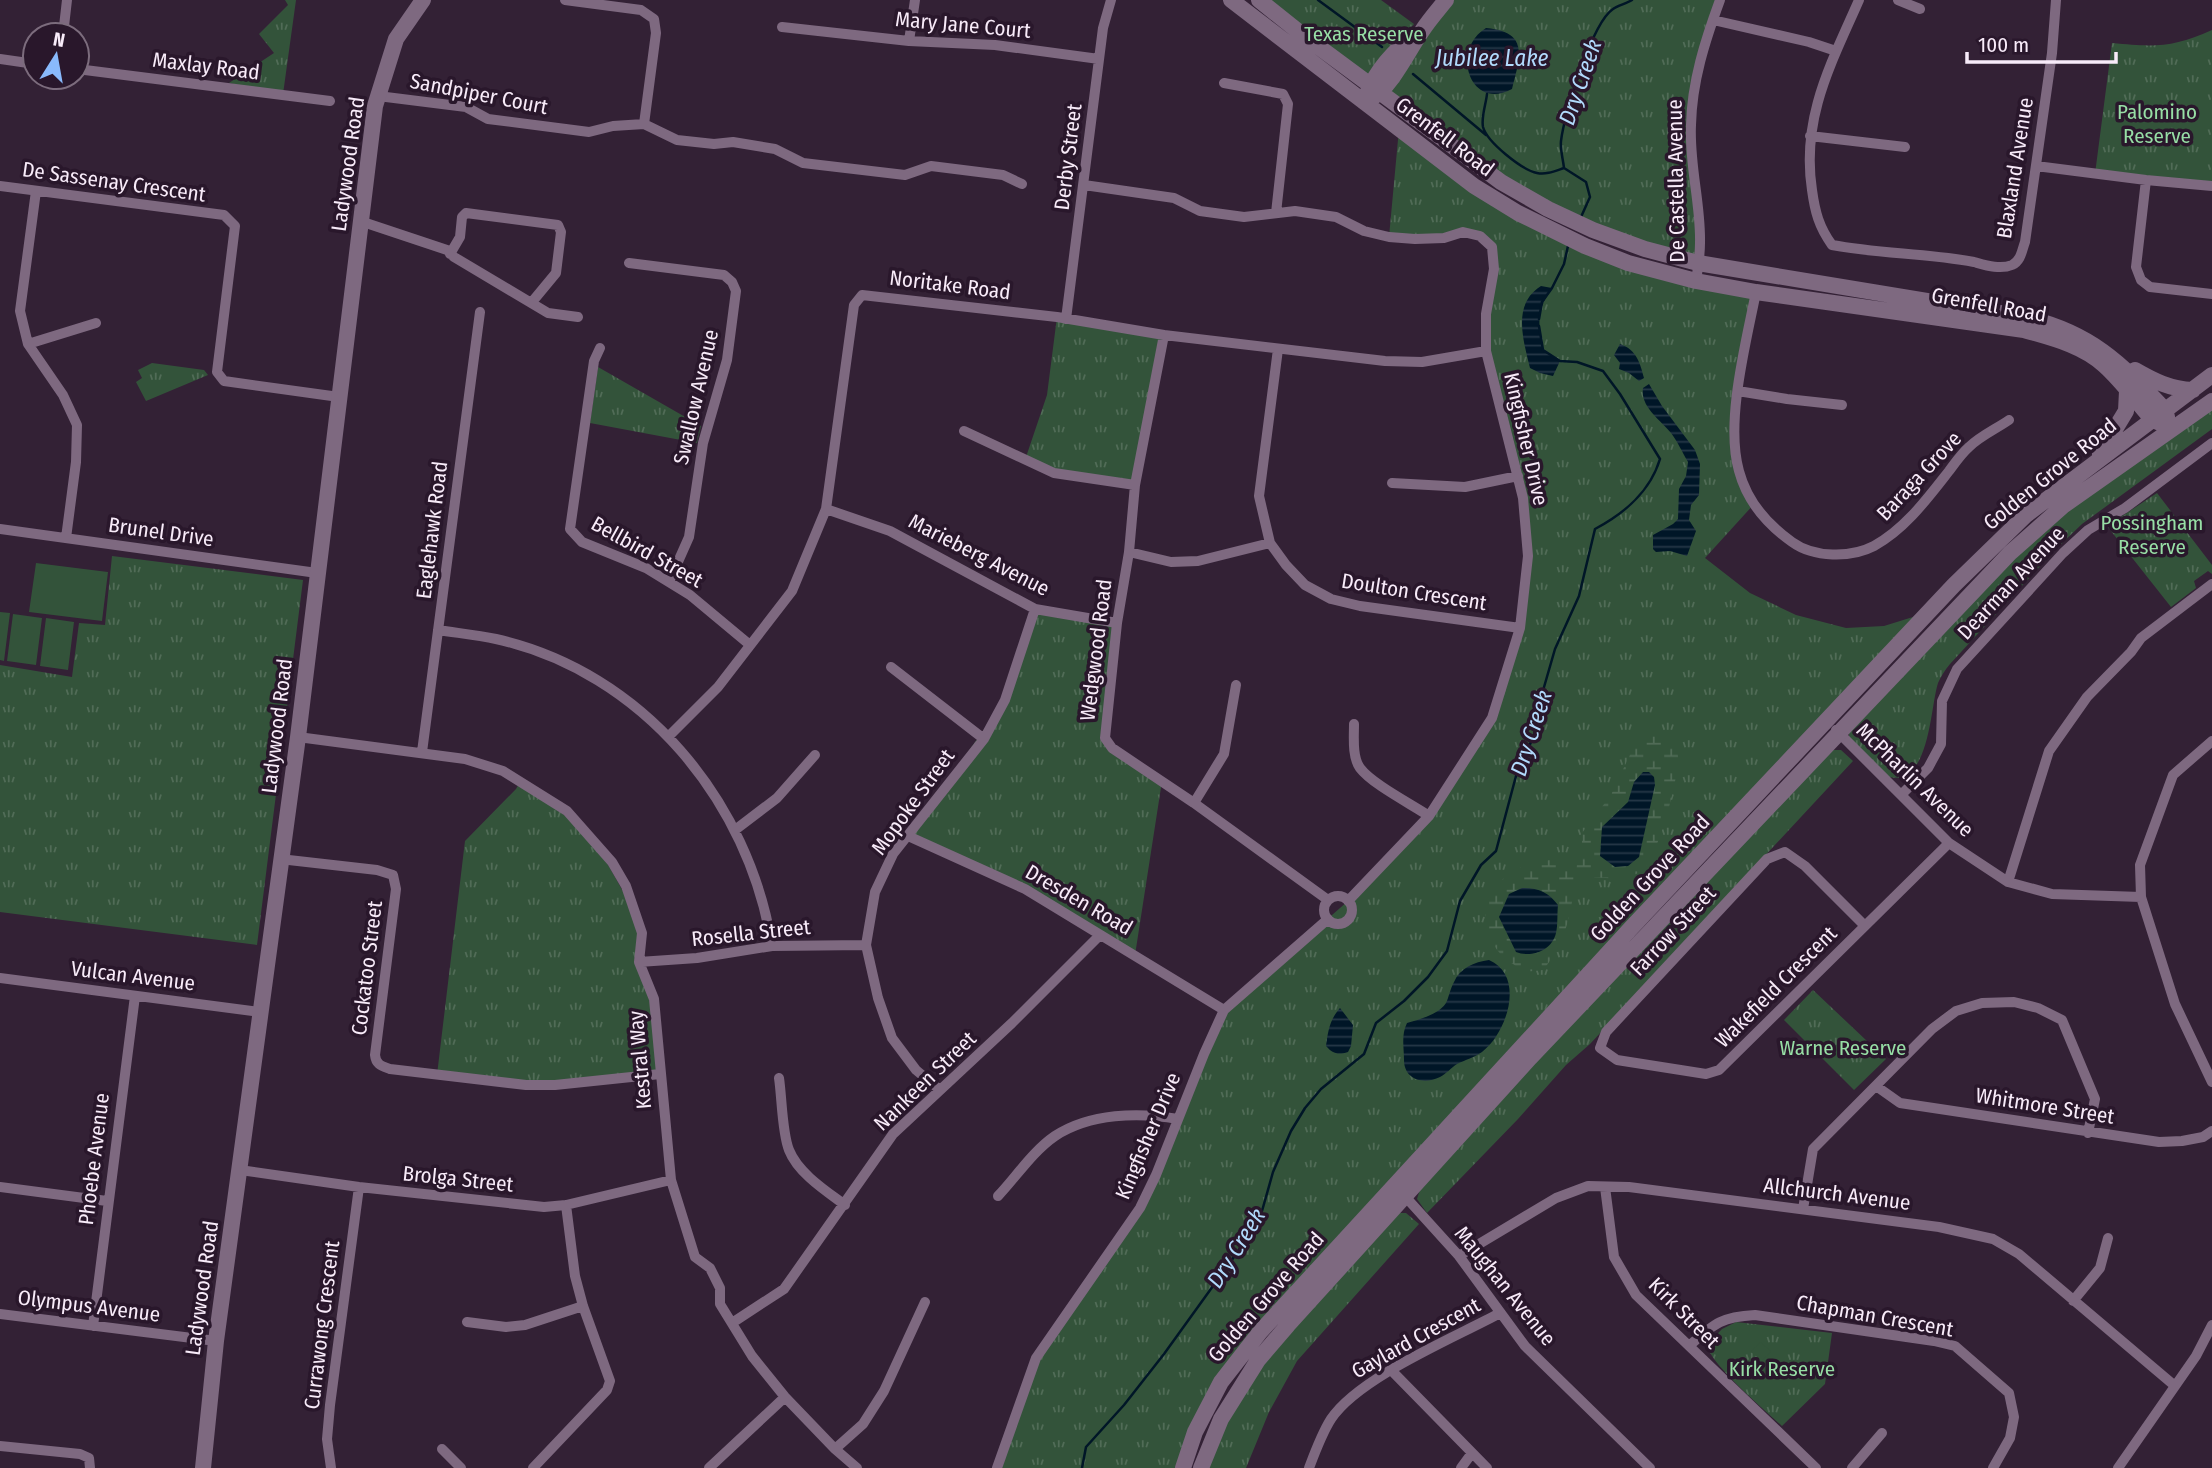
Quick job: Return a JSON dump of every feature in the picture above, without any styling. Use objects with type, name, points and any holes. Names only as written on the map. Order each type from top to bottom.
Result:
[{"type":"main road","name":"Ladywood Road","points":[[202,1468],[216,1341],[298,737],[360,221],[378,96],[396,39],[423,0]]},
{"type":"main road","name":"Grenfell Road","points":[[1231,0],[1474,186],[1553,232],[1628,263],[1696,281],[2024,330],[2067,343],[2088,354],[2158,414]]},
{"type":"main road","name":"Grenfell Road","points":[[1259,0],[1501,182],[1567,219],[1645,249],[1699,262],[2034,319],[2077,334],[2111,356],[2171,429]]},
{"type":"main road","points":[[1363,102],[1375,89],[1402,44],[1422,30],[1446,0]]},
{"type":"main road","points":[[2111,356],[2162,385],[2193,390]]},
{"type":"main road","name":"Golden Grove Road","points":[[1201,1468],[1221,1419],[1258,1360],[1832,727],[1954,585],[2017,524],[2212,375]]},
{"type":"main road","points":[[2095,462],[2126,411],[2127,390]]},
{"type":"main road","name":"Golden Grove Road","points":[[1183,1468],[1195,1432],[1221,1382],[1260,1332],[1394,1184],[1832,727],[2010,553],[2063,506],[2212,401]]},
{"type":"street","points":[[65,21],[67,0]]},
{"type":"street","points":[[565,0],[641,10],[654,19],[656,33],[644,124]]},
{"type":"street","points":[[909,41],[915,0]]},
{"type":"street","name":"Derby Street","points":[[1066,319],[1103,28],[1111,0]]},
{"type":"street","name":"De Castella Avenue","points":[[1696,281],[1699,228],[1690,128],[1694,88],[1720,0]]},
{"type":"street","points":[[1858,0],[1816,104],[1810,136],[1905,147]]},
{"type":"street","points":[[1898,0],[1920,9]]},
{"type":"street","name":"Blaxland Avenue","points":[[1810,136],[1809,170],[1816,219],[1832,245],[1850,249],[1942,256],[1996,267],[2012,265],[2020,258],[2025,242],[2052,53],[2056,0]]},
{"type":"street","points":[[1713,20],[1809,42],[1836,51]]},
{"type":"street","name":"Mary Jane Court","points":[[782,27],[909,41],[995,45],[1099,59]]},
{"type":"street","points":[[0,59],[21,62]]},
{"type":"street","name":"Maxlay Road","points":[[91,71],[330,101]]},
{"type":"street","points":[[1084,185],[1174,198],[1200,212],[1244,217],[1261,217],[1276,213],[1288,104],[1283,94],[1224,83]]},
{"type":"street","name":"Sandpiper Court","points":[[378,96],[466,107],[488,119],[589,132],[613,125],[644,124],[677,140],[714,144],[733,142],[775,149],[803,163],[905,174],[931,166],[1003,176],[1022,184]]},
{"type":"street","points":[[2036,166],[2212,186]]},
{"type":"street","points":[[2146,180],[2136,267],[2141,280],[2150,287],[2212,293]]},
{"type":"street","name":"De Sassenay Crescent","points":[[0,186],[224,215],[235,226],[217,372],[224,381],[339,397]]},
{"type":"street","points":[[36,191],[20,311],[28,344],[64,395],[77,425],[76,462],[66,538]]},
{"type":"street","name":"Kingfisher Drive","points":[[1276,213],[1295,211],[1336,217],[1364,231],[1389,237],[1444,238],[1463,232],[1480,236],[1492,247],[1493,269],[1486,314],[1486,351],[1523,498],[1528,556],[1520,628],[1492,718],[1429,816],[1348,901]]},
{"type":"street","points":[[450,254],[460,237],[462,217],[466,213],[558,225],[561,232],[555,273],[532,302]]},
{"type":"street","points":[[360,221],[444,249],[548,313],[578,317]]},
{"type":"street","name":"Swallow Avenue","points":[[629,263],[724,275],[736,290],[727,360],[702,443],[689,537],[670,582]]},
{"type":"street","name":"Baraga Grove","points":[[1756,292],[1738,391],[1735,433],[1739,470],[1747,491],[1764,518],[1799,547],[1824,554],[1849,554],[1871,547],[1894,533],[1921,505],[1969,446],[2009,420]]},
{"type":"street","name":"Noritake Road","points":[[669,736],[718,687],[792,591],[826,509],[853,305],[862,295],[1066,319],[1164,335],[1385,360],[1422,362],[1486,351]]},
{"type":"street","name":"Eaglehawk Road","points":[[422,752],[480,312]]},
{"type":"street","points":[[28,344],[96,323]]},
{"type":"street","name":"Wedgwood Road","points":[[1164,335],[1135,485],[1105,738],[1112,748],[1194,803],[1328,900]]},
{"type":"street","name":"Bellbird Street","points":[[600,348],[594,360],[570,529],[582,542],[646,568],[670,582],[690,595],[750,645]]},
{"type":"street","name":"Doulton Crescent","points":[[1278,349],[1259,496],[1270,543],[1305,585],[1331,599],[1360,606],[1520,628]]},
{"type":"street","points":[[1738,391],[1842,405]]},
{"type":"street","points":[[964,431],[1054,473],[1135,485]]},
{"type":"street","name":"Dearman Avenue","points":[[1901,795],[1928,768],[1941,744],[1942,701],[1957,668],[2063,553],[2088,530],[2125,508],[2212,443]]},
{"type":"street","points":[[1392,483],[1465,487],[1518,476]]},
{"type":"street","name":"Marieberg Avenue","points":[[826,509],[890,531],[1035,609],[1117,623]]},
{"type":"street","name":"Brunel Drive","points":[[0,529],[317,573]]},
{"type":"street","points":[[1129,552],[1171,562],[1198,561],[1270,543]]},
{"type":"street","points":[[2008,882],[2049,751],[2087,697],[2141,638],[2212,584]]},
{"type":"street","name":"Mopoke Street","points":[[940,1090],[916,1070],[892,1038],[878,998],[866,945],[875,892],[893,854],[984,739],[1005,700],[1035,609]]},
{"type":"street","points":[[438,630],[497,639],[561,663],[598,681],[632,704],[669,736],[709,785],[735,830],[766,911],[772,946]]},
{"type":"street","points":[[891,667],[984,739]]},
{"type":"street","points":[[1194,803],[1224,754],[1236,685]]},
{"type":"street","points":[[1354,724],[1354,750],[1359,767],[1382,786],[1429,816]]},
{"type":"street","name":"McPharlin Avenue","points":[[1832,727],[1949,843],[2008,882],[2052,894],[2141,897]]},
{"type":"street","name":"Kestral Way","points":[[298,737],[465,759],[503,771],[567,811],[612,862],[626,886],[642,933],[639,962],[654,999],[671,1180],[695,1257],[710,1268],[720,1288],[720,1304],[752,1356],[785,1397],[835,1450],[857,1468]]},
{"type":"street","points":[[2212,741],[2173,775],[2140,865],[2141,897],[2175,1004],[2207,1056],[2212,1082]]},
{"type":"street","points":[[735,830],[777,798],[815,755]]},
{"type":"street","name":"Dresden Road","points":[[908,836],[1026,889],[1224,1010]]},
{"type":"street","name":"Wakefield Crescent","points":[[1600,1048],[1617,1060],[1706,1073],[1719,1070],[1949,843]]},
{"type":"street","name":"Farrow Street","points":[[1600,1048],[1606,1032],[1767,859],[1785,852],[1805,866],[1866,926]]},
{"type":"street","name":"Cockatoo Street","points":[[280,859],[377,870],[393,875],[396,888],[375,1055],[380,1066],[526,1085],[660,1074]]},
{"type":"street","points":[[1336,896],[1348,901],[1352,909],[1349,918],[1336,924],[1328,919],[1324,908],[1328,900],[1336,896]]},
{"type":"street","name":"Kingfisher Drive","points":[[997,1468],[1036,1359],[1140,1208],[1224,1010],[1328,919]]},
{"type":"street","name":"Nankeen Street","points":[[732,1323],[784,1289],[893,1134],[1100,935]]},
{"type":"street","name":"Rosella Street","points":[[639,962],[697,958],[772,946],[866,945]]},
{"type":"street","name":"Vulcan Avenue","points":[[0,978],[260,1012]]},
{"type":"street","name":"Phoebe Avenue","points":[[93,1326],[135,996]]},
{"type":"street","points":[[1803,1209],[1813,1149],[1932,1029],[1956,1011],[1982,1003],[2014,1002],[2038,1008],[2062,1020],[2095,1099],[2088,1133]]},
{"type":"street","points":[[779,1078],[789,1149],[794,1160],[820,1186],[845,1205]]},
{"type":"street","name":"Whitmore Street","points":[[1876,1086],[1900,1103],[2088,1133],[2159,1142],[2203,1137],[2212,1131]]},
{"type":"street","points":[[998,1196],[1041,1148],[1056,1136],[1093,1120],[1150,1114],[1178,1119]]},
{"type":"street","name":"Brolga Street","points":[[240,1170],[525,1206],[566,1205],[671,1180]]},
{"type":"street","name":"Maughan Avenue","points":[[1394,1184],[1459,1256],[1525,1346],[1650,1468]]},
{"type":"street","name":"Allchurch Avenue","points":[[1459,1256],[1556,1198],[1588,1186],[1629,1187],[1939,1227],[1993,1239],[2019,1254],[2175,1386]]},
{"type":"street","points":[[0,1187],[107,1201]]},
{"type":"street","name":"Currawong Crescent","points":[[331,1468],[327,1439],[330,1405],[359,1187]]},
{"type":"street","name":"Kirk Street","points":[[1605,1187],[1607,1220],[1614,1257],[1636,1295],[1816,1468]]},
{"type":"street","points":[[533,1468],[607,1390],[610,1381],[575,1276],[566,1205]]},
{"type":"street","points":[[2073,1301],[2100,1268],[2108,1238]]},
{"type":"street","points":[[835,1450],[863,1424],[884,1391],[925,1302]]},
{"type":"street","points":[[467,1322],[506,1327],[526,1325],[583,1306]]},
{"type":"street","name":"Olympus Avenue","points":[[0,1314],[216,1341]]},
{"type":"street","name":"Gaylard Crescent","points":[[1309,1468],[1331,1419],[1352,1395],[1391,1370],[1500,1314]]},
{"type":"street","name":"Chapman Crescent","points":[[1689,1346],[1714,1323],[1735,1316],[1755,1315],[1955,1346],[2009,1393],[2014,1417],[2010,1438],[1993,1468]]},
{"type":"street","points":[[2122,1467],[2196,1356],[2212,1325]]},
{"type":"street","points":[[1391,1370],[1487,1468]]},
{"type":"street","points":[[709,1468],[785,1397]]},
{"type":"street","points":[[1852,1468],[1882,1433]]},
{"type":"street","points":[[0,1446],[80,1454],[89,1458],[90,1468]]},
{"type":"street","points":[[442,1449],[461,1468]]},
{"type":"street","points":[[1461,1468],[1472,1453]]},
{"type":"green space","points":[[285,0],[296,0],[283,94],[229,83],[274,53],[259,34],[288,5]]},
{"type":"green space","name":"Texas Reserve","points":[[1267,0],[1381,0],[1414,24],[1369,77]]},
{"type":"green space","points":[[1446,0],[1720,0],[1690,128],[1698,263],[1561,216],[1380,93]]},
{"type":"green space","name":"Palomino Reserve","points":[[2212,30],[2212,186],[2095,174],[2112,43],[2163,45]]},
{"type":"green space","points":[[1399,129],[1430,153],[1597,251],[1756,292],[1738,391],[1739,470],[1755,503],[1705,558],[1750,593],[1796,615],[1846,628],[1884,626],[1929,612],[1221,1382],[1183,1468],[1002,1468],[1036,1358],[1140,1208],[1224,1010],[1348,901],[1429,816],[1492,718],[1520,628],[1528,556],[1518,476],[1486,351],[1492,248],[1480,236],[1389,237]]},
{"type":"green space","points":[[1057,317],[1164,335],[1135,485],[1054,473],[1025,460],[1047,395]]},
{"type":"green space","points":[[152,363],[204,370],[208,375],[146,401],[136,382],[142,378],[138,370]]},
{"type":"green space","points":[[598,367],[701,426],[697,443],[590,423]]},
{"type":"green space","points":[[2212,409],[2212,429],[2082,524],[1950,664],[1938,683],[1926,743],[1920,758],[1913,770],[1903,777],[1889,777],[1849,737],[1849,732],[2014,556],[2065,511]]},
{"type":"green space","name":"Possingham Reserve","points":[[2157,493],[2212,565],[2212,574],[2208,571],[2194,581],[2196,588],[2171,607],[2107,526]]},
{"type":"green space","points":[[112,556],[303,580],[257,945],[0,912],[0,665],[72,677],[79,623],[105,625]]},
{"type":"green space","points":[[36,563],[108,572],[102,621],[29,612]]},
{"type":"green space","points":[[1035,609],[1117,623],[1105,738],[1162,781],[1135,955],[1025,889],[908,836],[1005,700]]},
{"type":"green space","points":[[0,612],[10,613],[4,661],[0,660]]},
{"type":"green space","points":[[13,614],[42,618],[36,665],[7,661]]},
{"type":"green space","points":[[46,618],[74,622],[68,670],[40,666]]},
{"type":"green space","points":[[1651,733],[1667,733],[1676,747],[1678,757],[1666,819],[1647,865],[1640,872],[1625,877],[1576,876],[1567,926],[1558,948],[1543,970],[1520,969],[1498,951],[1488,933],[1486,913],[1491,893],[1507,876],[1530,864],[1555,861],[1566,864],[1575,871],[1582,848],[1582,833],[1611,795],[1635,744]]},
{"type":"green space","points":[[1829,750],[1841,750],[1853,761],[1590,1044],[1566,1065],[1427,1213],[1417,1199],[1422,1183]]},
{"type":"green space","points":[[521,780],[593,838],[638,918],[660,1074],[555,1085],[437,1075],[465,841],[516,789]]},
{"type":"green space","name":"Warne Reserve","points":[[1813,990],[1886,1059],[1854,1090],[1784,1020]]},
{"type":"green space","points":[[1397,1213],[1406,1213],[1419,1224],[1297,1361],[1269,1412],[1246,1468],[1206,1468],[1225,1422],[1262,1363]]},
{"type":"green space","name":"Kirk Reserve","points":[[1736,1322],[1832,1333],[1825,1384],[1782,1426],[1728,1375],[1710,1353],[1707,1345],[1722,1329]]},
{"type":"green space","points":[[1760,1342],[1771,1351],[1762,1361],[1751,1352]]},
{"type":"water","name":"Jubilee Lake","points":[[1486,28],[1510,35],[1518,48],[1518,67],[1512,89],[1497,94],[1485,92],[1476,86],[1467,63],[1475,38]]},
{"type":"water","points":[[1541,286],[1552,288],[1543,304],[1539,325],[1543,350],[1560,361],[1553,376],[1530,368],[1523,334],[1526,302]]},
{"type":"water","points":[[1620,344],[1634,353],[1644,378],[1639,381],[1619,369],[1620,363],[1614,355]]},
{"type":"water","points":[[1649,384],[1695,450],[1700,464],[1699,495],[1691,505],[1689,520],[1696,531],[1687,556],[1670,551],[1656,552],[1653,549],[1653,535],[1678,519],[1679,489],[1686,476],[1688,462],[1673,436],[1645,401],[1643,388]]},
{"type":"water","points":[[1643,772],[1649,772],[1654,777],[1655,785],[1639,857],[1628,866],[1615,867],[1600,856],[1602,827],[1628,802],[1634,782]]},
{"type":"water","points":[[1522,888],[1543,892],[1558,905],[1554,939],[1540,952],[1516,952],[1499,917],[1509,894]]},
{"type":"water","points":[[1489,960],[1500,968],[1507,978],[1510,991],[1509,1005],[1499,1032],[1482,1052],[1457,1064],[1440,1077],[1428,1081],[1411,1076],[1404,1060],[1403,1037],[1407,1023],[1438,1011],[1446,1003],[1457,977],[1464,969]]},
{"type":"water","points":[[1340,1008],[1353,1025],[1348,1052],[1338,1054],[1326,1046],[1330,1026]]},
{"type":"waterway","points":[[1318,0],[1382,47]]},
{"type":"waterway","name":"Dry Creek","points":[[1581,217],[1590,197],[1586,182],[1564,168],[1561,144],[1563,128],[1580,70],[1596,32],[1613,9],[1632,0]]},
{"type":"waterway","points":[[1413,74],[1486,135]]},
{"type":"waterway","points":[[1487,94],[1483,127],[1498,147],[1523,167],[1537,173],[1564,168]]},
{"type":"waterway","name":"Dry Creek","points":[[1539,319],[1542,302],[1564,264],[1568,246]]},
{"type":"waterway","name":"Dry Creek","points":[[1082,1468],[1086,1447],[1124,1405],[1164,1354],[1244,1243],[1262,1211],[1273,1172],[1291,1131],[1305,1108],[1321,1089],[1364,1054],[1376,1023],[1428,977],[1447,951],[1460,901],[1481,865],[1496,851],[1516,776],[1535,733],[1540,701],[1555,649],[1579,596],[1595,529],[1626,509],[1643,491],[1656,471],[1660,459],[1603,371],[1577,362],[1560,361],[1543,350],[1539,326]]}]
